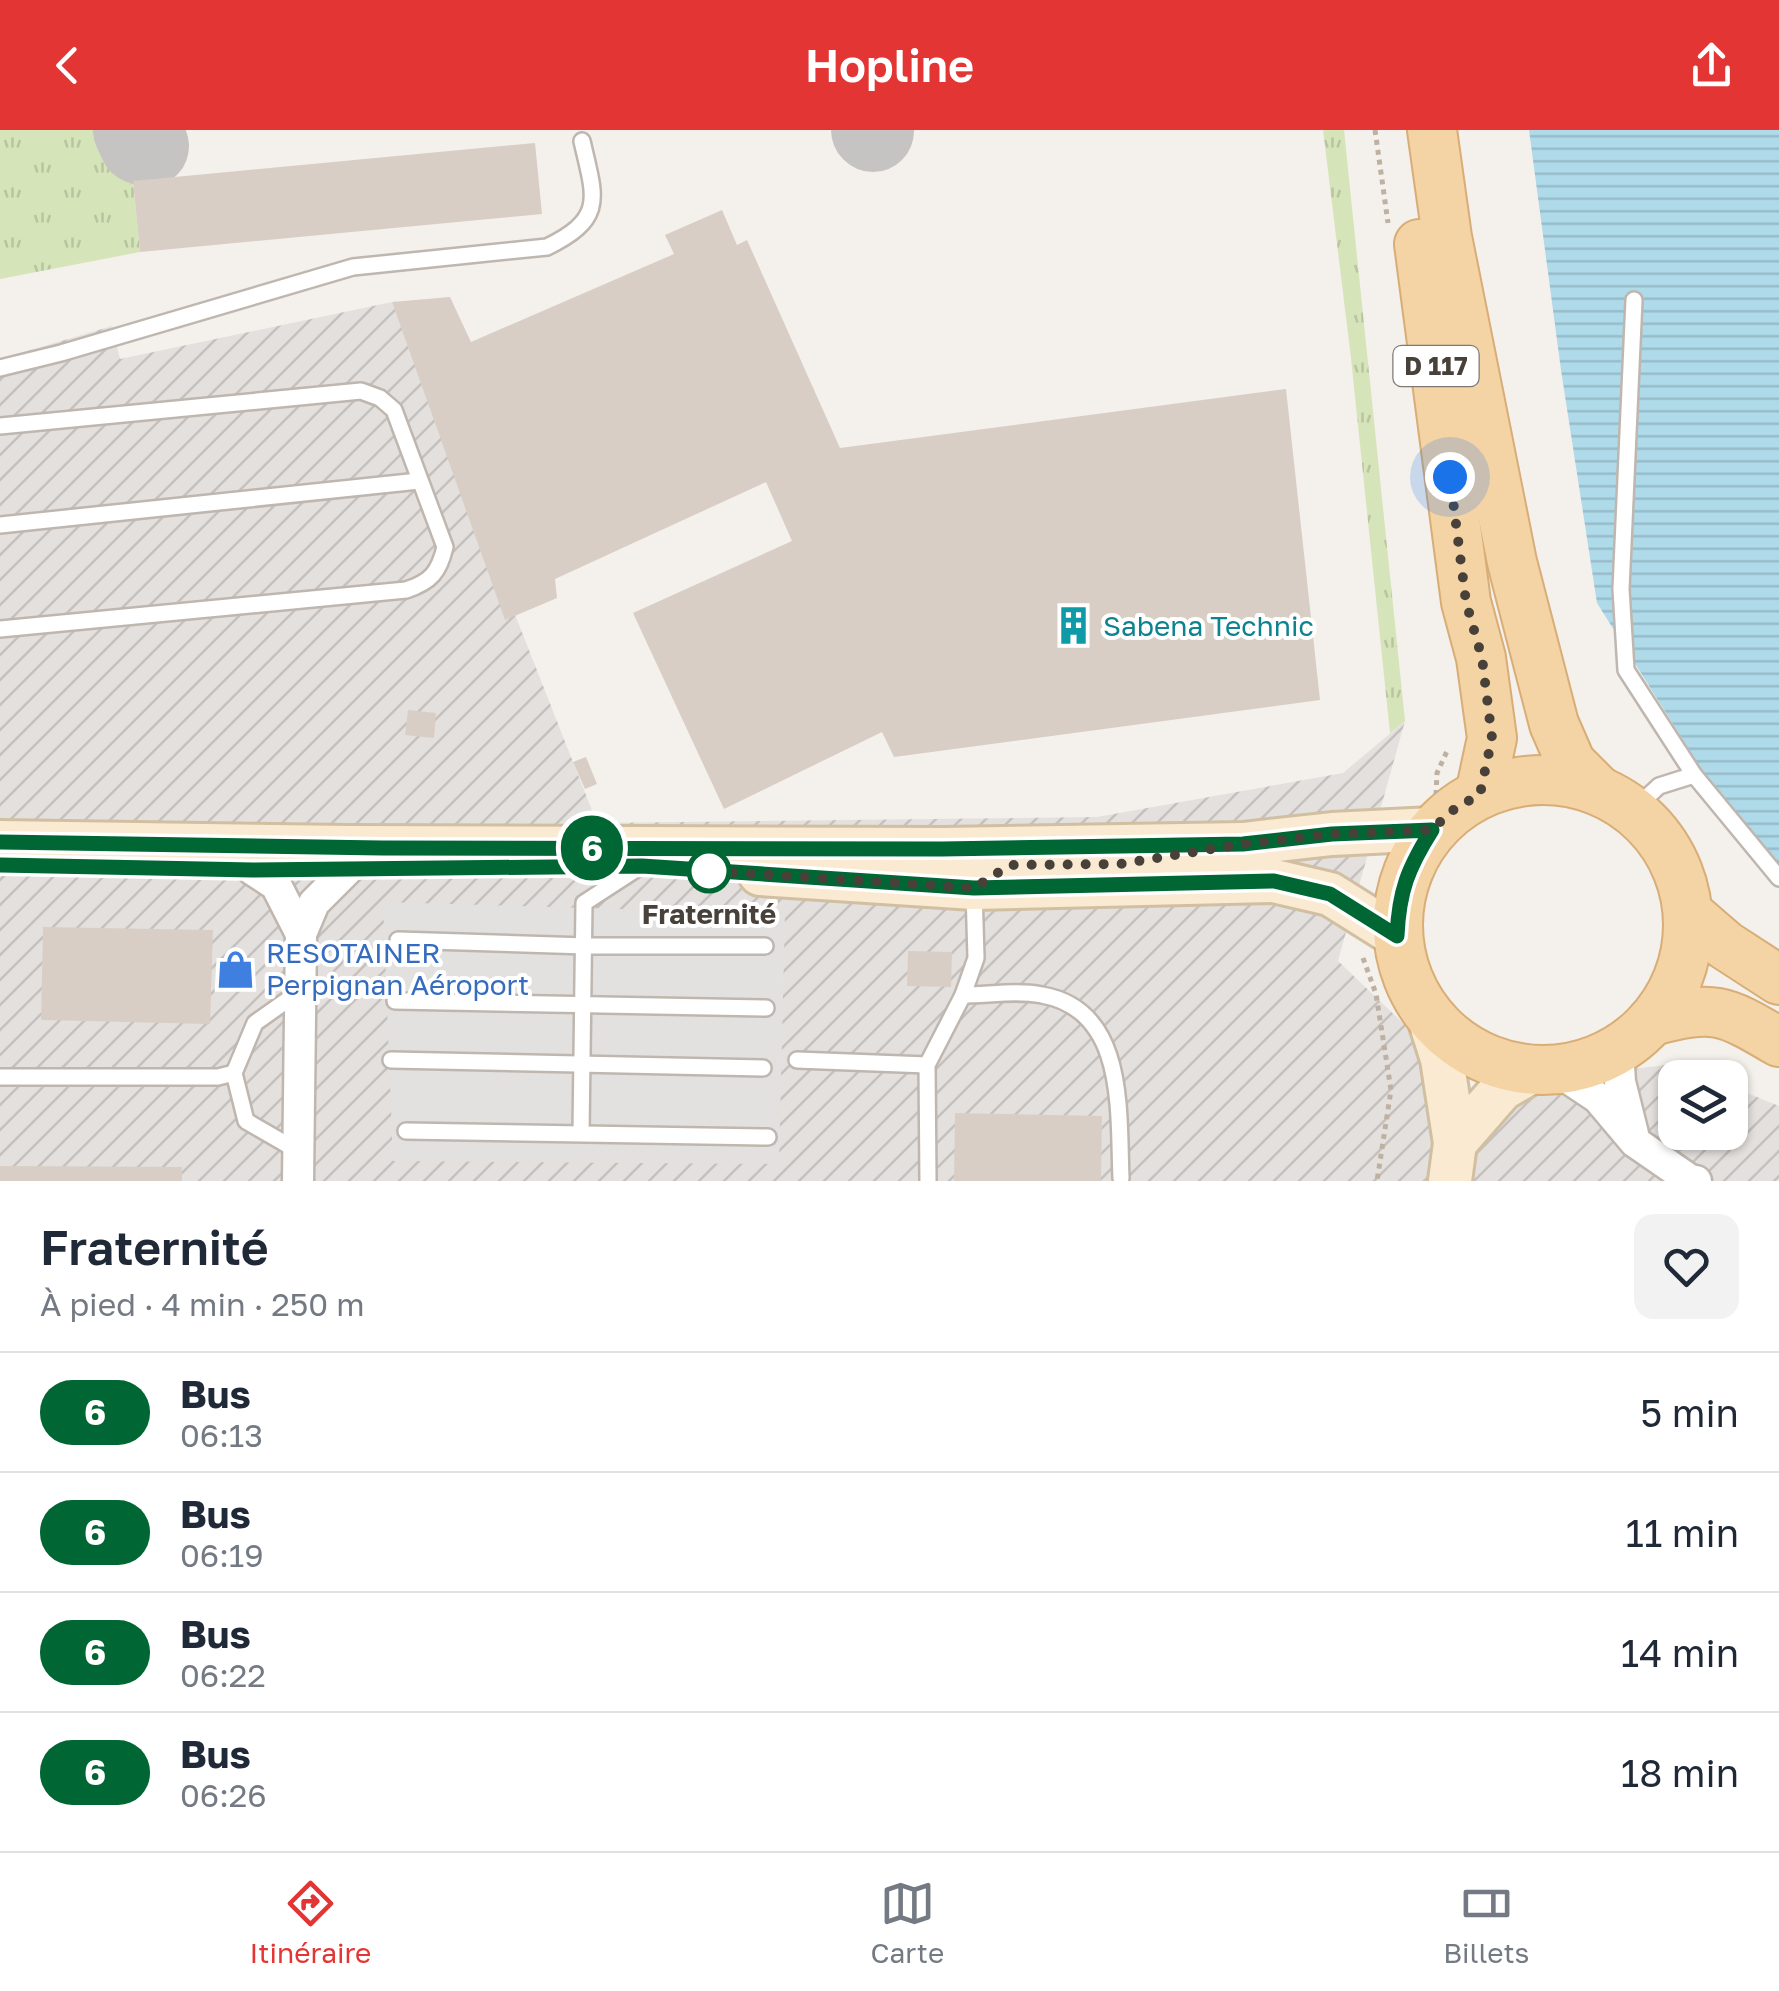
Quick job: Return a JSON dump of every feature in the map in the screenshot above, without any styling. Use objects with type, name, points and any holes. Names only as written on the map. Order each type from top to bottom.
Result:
[{"type":"main road","name":"D 117","points":[[1404,130],[1466,602],[1482,658],[1492,738],[1480,794]]},
{"type":"main road","name":"D 117","points":[[1432,130],[1448,237],[1517,580],[1554,724],[1571,764],[1616,800]]},
{"type":"main road","points":[[1635,1035],[1674,989],[1686,952],[1688,914],[1680,874],[1661,839],[1616,800],[1559,780],[1518,781],[1480,794],[1450,812],[1432,830],[1412,862],[1399,898],[1397,936],[1406,978],[1428,1016],[1457,1044],[1494,1062],[1544,1071],[1588,1064],[1635,1035],[1685,1012],[1727,1012],[1779,1042]]},
{"type":"main road","points":[[1688,914],[1725,945],[1779,980]]},
{"type":"street","points":[[949,871],[1332,834],[1432,830]]},
{"type":"street","points":[[0,842],[642,857],[1274,881],[1330,894],[1397,936]]},
{"type":"street","points":[[0,865],[253,870],[642,857]]},
{"type":"street","points":[[298,1166],[300,934],[314,903],[350,868]]},
{"type":"street","points":[[253,870],[276,885],[300,934]]},
{"type":"street","points":[[1428,1016],[1442,1059],[1452,1162]]},
{"type":"street","points":[[1635,1035],[1620,1082],[1635,1142]]},
{"type":"street","points":[[1452,1162],[1502,1089],[1544,1071],[1598,1098],[1635,1142],[1696,1181]]},
{"type":"lane","points":[[0,368],[62,354],[353,268],[546,248],[573,234],[590,216],[592,186],[582,141]]},
{"type":"lane","points":[[1634,300],[1621,590],[1626,670],[1694,775],[1779,878]]},
{"type":"lane","points":[[0,426],[361,392],[380,398],[394,410],[445,547],[440,569],[426,584],[406,590],[0,629]]},
{"type":"lane","points":[[0,525],[420,481]]},
{"type":"lane","points":[[1616,800],[1694,775]]},
{"type":"lane","points":[[1120,864],[1243,844]]},
{"type":"lane","points":[[581,1133],[584,902],[642,857]]},
{"type":"lane","points":[[928,1181],[927,1065],[963,995],[976,958],[949,871]]},
{"type":"lane","points":[[398,940],[765,946]]},
{"type":"lane","points":[[298,1166],[246,1121],[234,1073],[255,1023],[300,991]]},
{"type":"lane","points":[[963,995],[1043,995],[1084,1013],[1106,1041],[1118,1101],[1120,1178]]},
{"type":"lane","points":[[395,1002],[766,1008]]},
{"type":"lane","points":[[391,1060],[763,1068]]},
{"type":"lane","points":[[797,1060],[927,1065]]},
{"type":"lane","points":[[0,1077],[218,1077],[234,1073]]},
{"type":"lane","points":[[406,1132],[768,1137]]},
{"type":"shaded area","points":[[392,302],[597,823],[1097,817],[1343,773],[1405,721],[1338,961],[1472,1089],[1658,1066],[1658,1150],[1748,1150],[1748,1093],[1779,1106],[1779,1181],[0,1181],[0,359],[112,326],[120,359]]},
{"type":"shaded area","points":[[383,902],[785,914],[779,1164],[393,1161]]},
{"type":"green space","points":[[0,130],[106,130],[111,170],[133,181],[140,252],[0,279]]},
{"type":"green space","points":[[1323,130],[1344,130],[1405,721],[1390,733],[1351,358]]},
{"type":"water","points":[[1529,130],[1779,130],[1779,871],[1737,826],[1597,603]]},
{"type":"building","points":[[535,143],[542,214],[140,252],[133,181]]},
{"type":"building","points":[[722,210],[737,245],[747,240],[840,448],[1286,389],[1320,700],[894,757],[882,732],[724,809],[633,613],[792,541],[766,482],[555,579],[557,598],[505,620],[392,302],[450,297],[471,342],[674,254],[665,235]]},
{"type":"building","points":[[408,710],[436,713],[434,738],[405,735]]},
{"type":"building","points":[[586,757],[597,784],[585,789],[573,762]]},
{"type":"building","points":[[43,927],[213,930],[210,1024],[41,1020]]},
{"type":"building","points":[[908,951],[952,952],[951,987],[907,986]]},
{"type":"building","points":[[955,1113],[1102,1116],[1101,1181],[954,1181]]},
{"type":"building","points":[[0,1166],[182,1167],[182,1181],[0,1181]]},
{"type":"taxiway","points":[[134,130],[140,143],[148,146]]},
{"type":"bus line","name":"6","points":[[0,842],[382,848],[942,849],[1243,844],[1332,834],[1432,830],[1412,862],[1399,898],[1397,936],[1330,894],[1274,881],[974,888],[642,866],[253,870],[0,865]]},
{"type":"place","name":"Sabena Technic","points":[[1073,626]]},
{"type":"place","name":"Fraternité","points":[[709,871]]},
{"type":"place","name":"RESOTAINER Perpignan Aéroport","points":[[236,969]]},
{"type":"route","points":[[709,871],[694,870],[974,888],[1010,865],[1120,864],[1332,834],[1432,830],[1450,812],[1480,794],[1492,738],[1482,658],[1466,602],[1450,477]]}]
